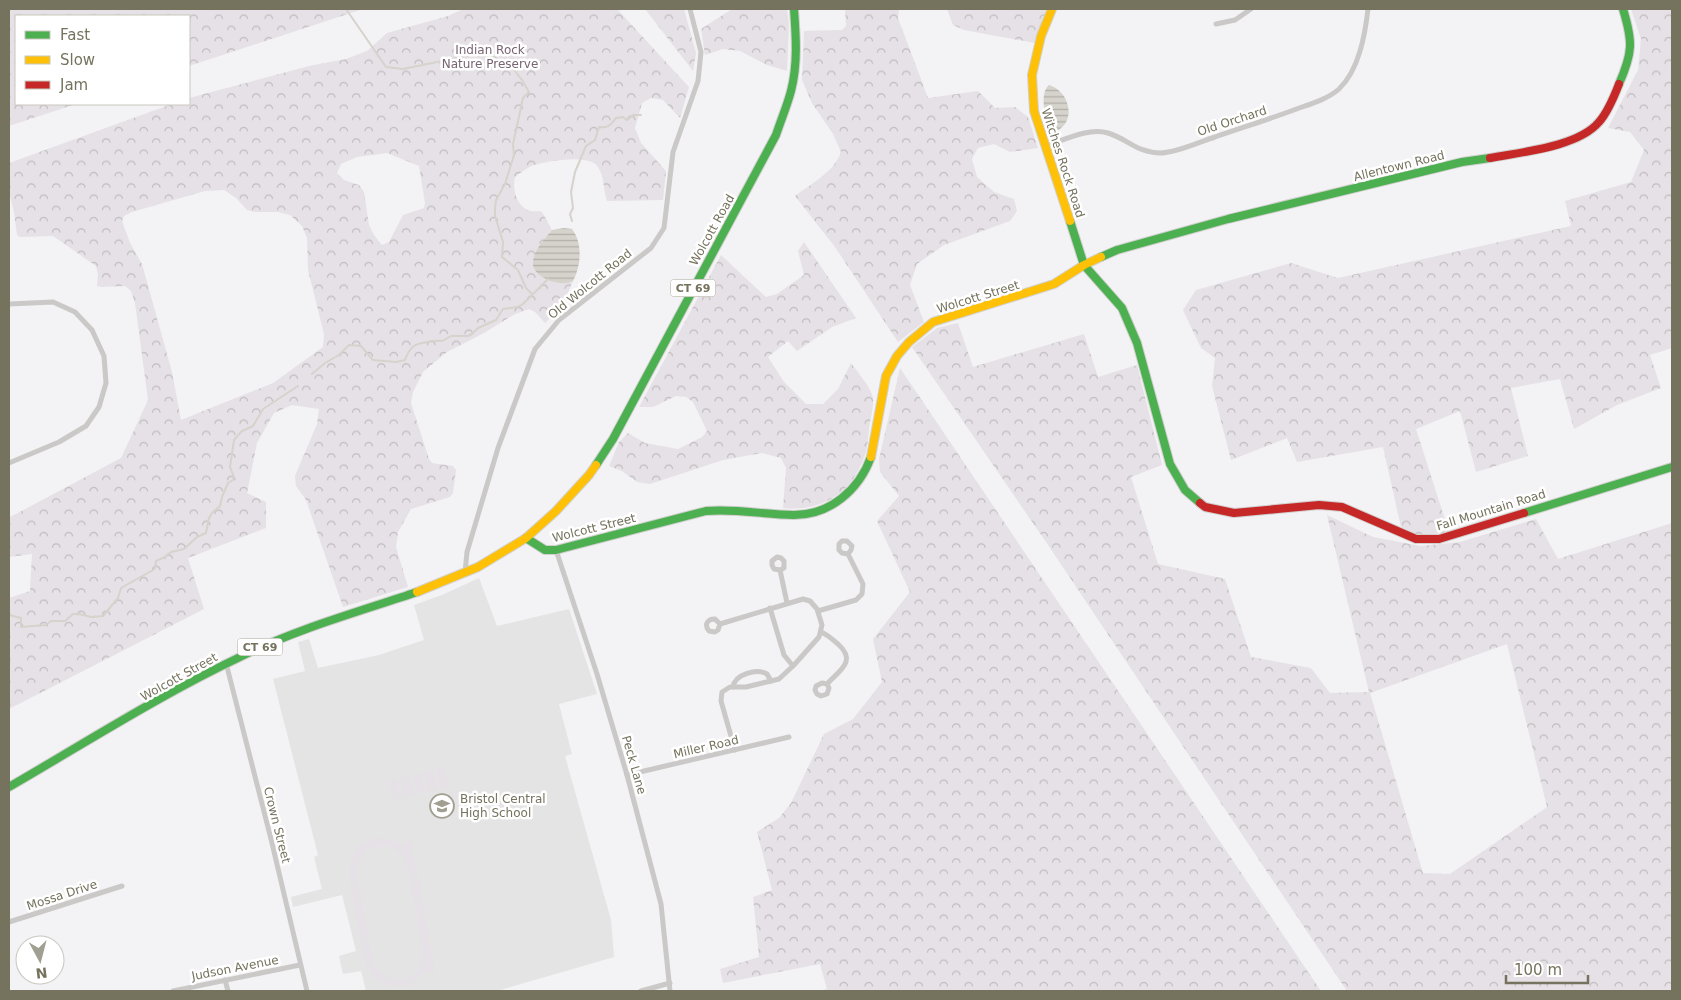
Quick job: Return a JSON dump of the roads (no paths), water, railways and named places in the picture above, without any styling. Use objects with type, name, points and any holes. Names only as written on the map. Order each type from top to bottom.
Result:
[{"type":"main road","name":"Wolcott Road","points":[[526,538],[572,495],[588,476],[613,439],[772,143],[792,88],[796,42],[794,9]]},
{"type":"main road","name":"Witches Rock Road","points":[[1052,9],[1041,36],[1032,75],[1034,111],[1084,265]]},
{"type":"main road","name":"Allentown Road","points":[[1084,265],[1117,250],[1228,219],[1462,162],[1536,150],[1583,136],[1599,122],[1613,99],[1626,68],[1631,40],[1623,9]]},
{"type":"main road","name":"Wolcott Street","points":[[9,787],[226,663],[284,637],[436,585],[487,562],[526,538],[545,550],[556,550],[706,511],[726,509],[794,515],[810,513],[825,508],[854,488],[866,471],[874,453],[886,376],[897,356],[909,342],[933,322],[1054,284],[1084,265]]},
{"type":"main road","name":"Fall Mountain Road","points":[[1084,265],[1122,308],[1137,343],[1170,464],[1185,490],[1205,507],[1234,513],[1319,505],[1342,507],[1416,539],[1439,539],[1672,467]]},
{"type":"street","name":"Old Wolcott Road","points":[[464,573],[467,552],[498,448],[535,349],[559,320],[651,248],[664,228],[673,152],[698,81],[701,52],[690,9]]},
{"type":"street","points":[[1216,24],[1235,20],[1251,9]]},
{"type":"street","name":"Old Orchard","points":[[1046,146],[1086,133],[1096,132],[1108,133],[1141,150],[1163,153],[1281,115],[1320,100],[1338,91],[1355,66],[1368,9]]},
{"type":"street","points":[[9,304],[53,302],[75,312],[92,330],[104,356],[106,383],[99,407],[86,426],[58,442],[9,463]]},
{"type":"street","name":"Peck Lane","points":[[556,550],[596,671],[627,775],[661,904],[670,991]]},
{"type":"street","points":[[818,611],[856,600],[862,594],[863,584],[848,554]]},
{"type":"street","points":[[780,570],[788,603]]},
{"type":"street","points":[[720,624],[805,599],[814,604],[822,624],[819,637],[779,679],[725,690],[720,698],[735,750]]},
{"type":"street","points":[[770,608],[784,655],[793,666]]},
{"type":"street","points":[[821,632],[844,649],[847,657],[845,665],[827,684]]},
{"type":"street","name":"Crown Street","points":[[226,663],[307,991]]},
{"type":"street","points":[[733,687],[734,682],[738,678],[759,672],[767,674],[771,681]]},
{"type":"street","name":"Miller Road","points":[[627,775],[789,738]]},
{"type":"street","name":"Mossa Drive","points":[[9,922],[122,886]]},
{"type":"street","name":"Judson Avenue","points":[[173,991],[300,965]]},
{"type":"street","points":[[225,980],[228,991]]},
{"type":"street","points":[[641,991],[670,983]]},
{"type":"waterway","points":[[346,9],[386,67],[403,69],[471,55],[495,57],[502,63],[511,66],[522,80],[529,92],[523,98],[513,144],[514,155],[505,184],[496,200],[495,216],[503,242],[502,257],[518,270],[526,288],[532,294]]},
{"type":"waterway","points":[[572,221],[570,214],[573,208],[571,192],[575,172],[586,146],[595,140],[599,127],[608,126],[616,118],[623,117],[627,120],[633,115],[641,115]]},
{"type":"waterway","points":[[312,374],[325,363],[339,355],[349,345],[361,346],[373,360],[396,362],[405,360],[409,350],[416,345],[442,341],[451,336],[468,336],[478,328],[496,320],[503,309],[518,307],[523,304],[548,279]]},
{"type":"waterway","points":[[9,615],[21,618],[21,627],[46,625],[51,621],[65,621],[73,614],[91,617],[103,616],[118,598],[121,588],[153,570],[156,561],[171,552],[184,549],[197,537],[206,533],[209,518],[220,506],[228,483],[234,477],[230,467],[234,440],[242,431],[253,426],[263,409],[298,386]]},
{"type":"place","name":"Bristol Central High School","points":[[442,806]]},
{"type":"park label","name":"Indian Rock Nature Preserve","points":[[490,57]]}]
